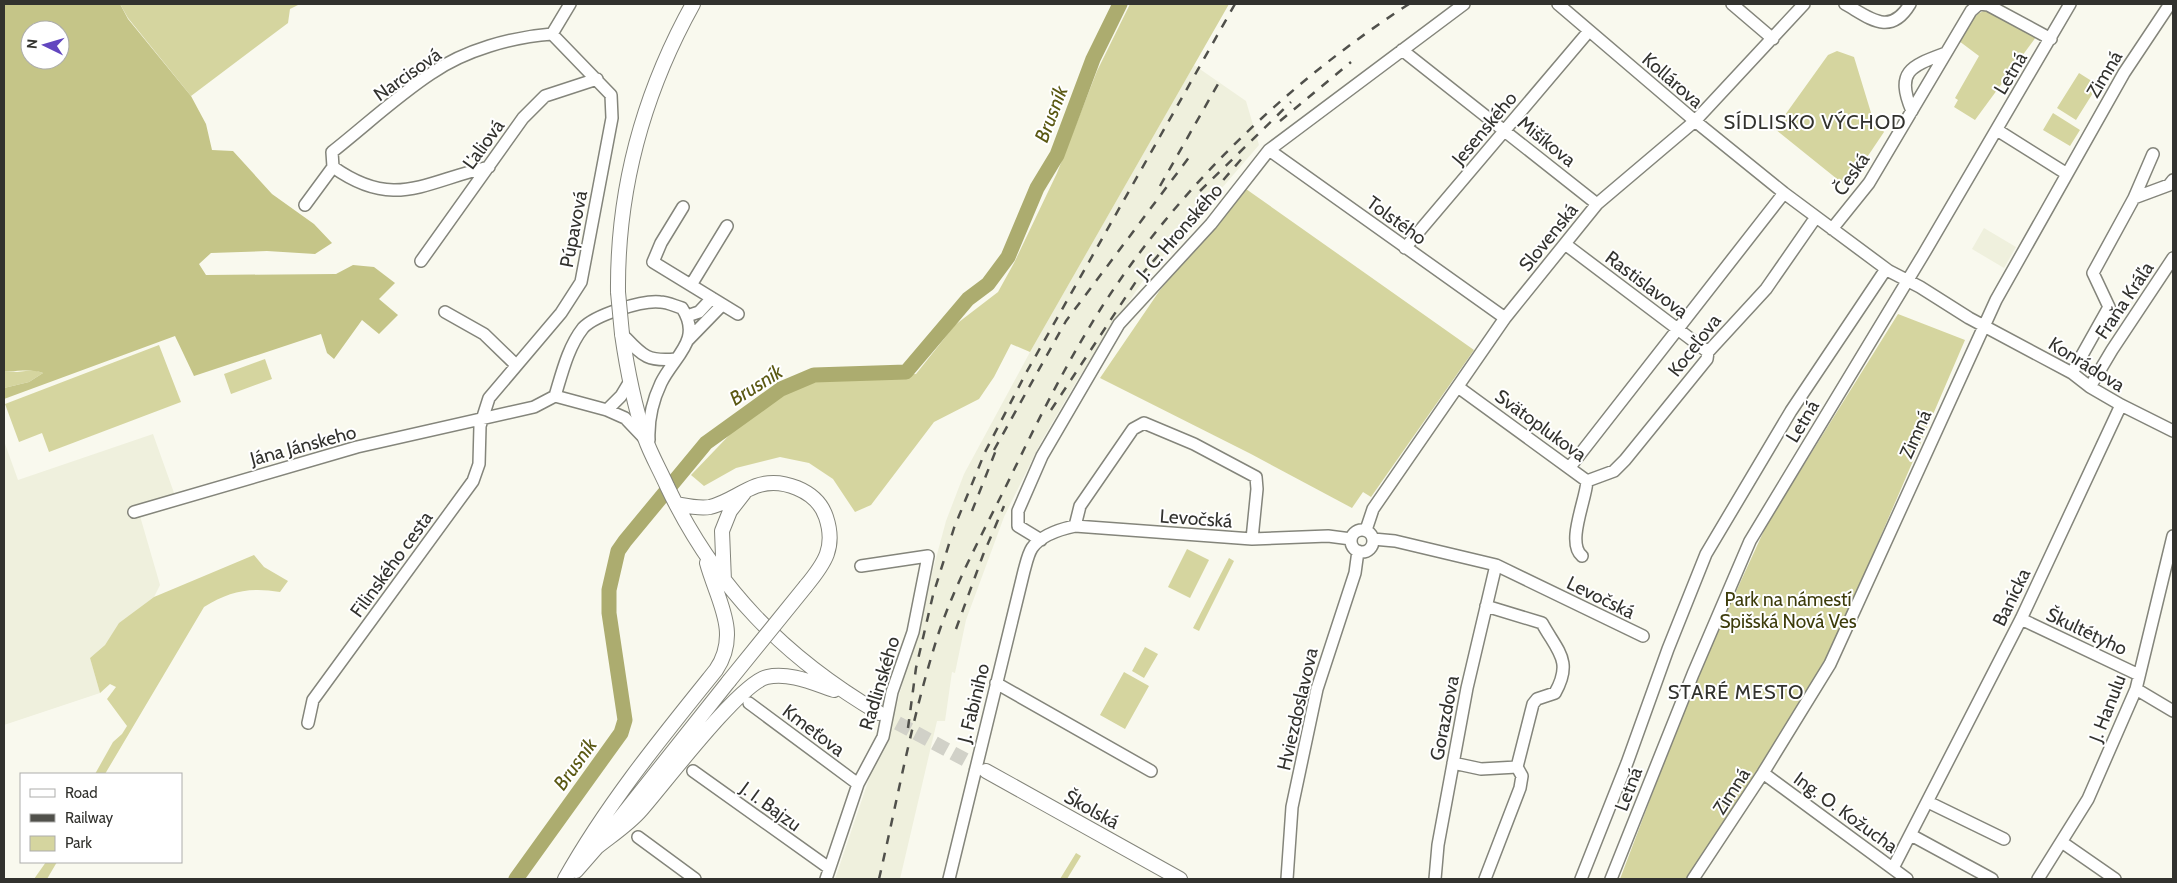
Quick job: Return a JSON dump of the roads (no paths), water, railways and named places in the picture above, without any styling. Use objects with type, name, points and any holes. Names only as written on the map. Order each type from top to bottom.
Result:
[{"type":"main road","points":[[693,4],[655,84],[631,157],[621,217],[618,292],[622,334],[630,381],[648,444],[675,503],[704,553],[724,581],[761,624],[796,657],[879,714]]},
{"type":"main road","points":[[566,879],[597,847],[822,566],[830,546],[831,533],[825,514],[814,498],[793,486],[767,483],[708,507],[675,503]]},
{"type":"main road","points":[[724,581],[722,531],[730,511],[744,492]]},
{"type":"main road","points":[[566,879],[582,848],[633,775],[716,670],[724,655],[728,633],[727,619],[704,553]]},
{"type":"main road","points":[[597,847],[640,812],[734,701],[756,681],[776,676],[804,680],[849,695]]},
{"type":"main road","name":"Školská","points":[[986,770],[1180,879]]},
{"type":"street","points":[[570,4],[552,34],[597,79]]},
{"type":"street","name":"J. C. Hronského","points":[[1041,540],[1018,526],[1018,511],[1042,456],[1089,372],[1119,324],[1211,224],[1269,150],[1464,4]]},
{"type":"street","name":"Kollárova","points":[[1558,4],[1695,121],[1784,193],[1886,269],[1907,280]]},
{"type":"street","points":[[1732,4],[1773,39]]},
{"type":"street","name":"Slovenská","points":[[1369,535],[1373,509],[1505,318],[1597,204],[1695,121],[1804,4]]},
{"type":"street","points":[[1845,4],[1882,24],[1892,22],[1910,4]]},
{"type":"street","name":"Česká","points":[[1832,229],[1869,183],[1971,11],[1980,4],[1988,5],[2051,39]]},
{"type":"street","name":"Letná","points":[[1611,879],[1693,674],[1750,541],[1997,130],[2070,4]]},
{"type":"street","name":"Zimná","points":[[1693,879],[1763,773],[1830,664],[1983,325],[2124,73],[2170,4]]},
{"type":"street","name":"Jesenského","points":[[1405,248],[1589,31]]},
{"type":"street","name":"Narcisová","points":[[333,167],[332,152],[433,72],[471,52],[538,35],[552,34]]},
{"type":"street","name":"Mišíkova","points":[[1402,50],[1597,204]]},
{"type":"street","points":[[1912,111],[1906,96],[1904,81],[1907,72],[1923,62],[1946,53]]},
{"type":"street","name":"Ľaliová","points":[[421,261],[523,118],[545,96],[597,79]]},
{"type":"street","name":"Púpavová","points":[[482,418],[489,398],[561,313],[581,282],[612,111],[610,95],[597,79]]},
{"type":"street","points":[[1997,130],[2067,174]]},
{"type":"street","name":"Tolstého","points":[[1269,150],[1505,318]]},
{"type":"street","name":"Fraňa Kráľa","points":[[2072,373],[2109,307],[2093,273],[2134,198],[2153,154]]},
{"type":"street","points":[[305,206],[333,167],[351,180],[393,192],[489,167]]},
{"type":"street","points":[[2134,198],[2169,185],[2173,180]]},
{"type":"street","name":"Koceľova","points":[[1570,467],[1784,193]]},
{"type":"street","points":[[683,207],[661,242],[653,262],[738,314]]},
{"type":"street","name":"Koceľova","points":[[1587,480],[1614,470],[1625,460],[1705,361],[1708,352],[1742,312],[1753,305],[1766,289],[1816,217]]},
{"type":"street","points":[[690,285],[727,226]]},
{"type":"street","name":"Rastislavova","points":[[1565,244],[1708,352]]},
{"type":"street","name":"Fraňa Kráľa","points":[[2090,387],[2112,350],[2173,258]]},
{"type":"street","name":"Letná","points":[[1581,879],[1627,764],[1668,649],[1706,554],[1791,411],[1886,269]]},
{"type":"street","name":"Konrádova","points":[[1907,280],[1983,325],[2072,373],[2090,387],[2121,406],[2173,431]]},
{"type":"street","points":[[687,316],[699,312],[712,298]]},
{"type":"street","points":[[648,444],[625,418],[607,410],[554,396],[574,341],[584,327],[597,318],[628,307],[660,302],[682,308],[690,319],[688,340]]},
{"type":"street","points":[[648,444],[648,428],[654,399],[668,370],[688,340],[722,304]]},
{"type":"street","points":[[445,312],[484,334],[516,365]]},
{"type":"street","points":[[622,334],[643,356],[661,361],[676,359]]},
{"type":"street","points":[[607,410],[621,396],[630,381]]},
{"type":"street","name":"Svätoplukova","points":[[1458,387],[1587,480],[1574,542],[1577,552],[1582,556]]},
{"type":"street","name":"Jána Jánskeho","points":[[134,512],[331,454],[534,407],[554,396]]},
{"type":"street","name":"Banícka","points":[[1893,868],[2021,619],[2121,406]]},
{"type":"street","name":"Filinského cesta","points":[[308,723],[313,700],[473,481],[479,464],[482,418]]},
{"type":"street","points":[[1075,526],[1080,506],[1133,429],[1144,423],[1194,444],[1256,477],[1258,489],[1252,539]]},
{"type":"street","name":"Levočská","points":[[1041,540],[1058,530],[1075,526],[1252,539],[1328,536],[1350,539]]},
{"type":"street","points":[[1356,531],[1369,535],[1369,549],[1358,551],[1352,546],[1350,539],[1356,531]]},
{"type":"street","name":"Levočská","points":[[1369,535],[1496,565],[1642,636]]},
{"type":"street","name":"J. Hanulu","points":[[2038,879],[2088,799],[2136,688],[2173,536]]},
{"type":"street","name":"J. Fabiniho","points":[[949,879],[1027,564],[1032,548],[1041,540]]},
{"type":"street","name":"Hviezdoslavova","points":[[1287,879],[1292,807],[1317,689],[1355,573],[1358,551]]},
{"type":"street","name":"Radlinského","points":[[827,874],[858,784],[883,737],[892,692],[913,632],[928,556],[861,566]]},
{"type":"street","name":"Gorazdova","points":[[1435,879],[1438,845],[1467,688],[1496,565]]},
{"type":"street","points":[[1485,879],[1520,788],[1522,776],[1517,767],[1532,704],[1537,699],[1555,693],[1564,678],[1564,662],[1542,623],[1486,606]]},
{"type":"street","name":"Škultétyho","points":[[2021,619],[2139,675]]},
{"type":"street","points":[[996,683],[1151,771]]},
{"type":"street","points":[[2136,688],[2173,710]]},
{"type":"street","name":"Kmeťova","points":[[749,703],[858,784]]},
{"type":"street","points":[[1453,763],[1481,768],[1517,767]]},
{"type":"street","name":"J. I. Bajzu","points":[[693,771],[827,874]]},
{"type":"street","name":"Ing. O. Kožucha","points":[[1763,773],[1907,879]]},
{"type":"street","points":[[1928,802],[2004,839]]},
{"type":"street","points":[[1911,836],[1992,879]]},
{"type":"street","points":[[638,837],[695,879]]},
{"type":"street","points":[[2066,845],[2115,879]]},
{"type":"waterway","name":"Brusník","points":[[516,879],[621,733],[625,720],[609,613],[609,590],[618,551],[706,443],[781,389],[814,375],[906,372],[968,299],[988,284],[1008,257],[1037,188],[1057,155],[1093,59],[1120,4]]},
{"type":"tunnel","points":[[879,713],[986,771]]},
{"type":"railway","points":[[908,728],[916,668],[933,595],[954,528],[985,452],[1026,373],[1235,4]]},
{"type":"railway","points":[[879,879],[921,693],[946,612],[972,554],[1032,433],[1092,323],[1136,258],[1169,216],[1242,137],[1322,67],[1365,34],[1409,4]]},
{"type":"railway","points":[[1280,121],[1351,62]]},
{"type":"railway","points":[[1160,186],[1218,84]]},
{"type":"railway","points":[[1200,191],[1291,102]]},
{"type":"railway","points":[[994,450],[1066,321],[1190,156]]},
{"type":"railway","points":[[1051,410],[1137,280],[1244,156]]},
{"type":"railway","points":[[972,511],[998,445]]},
{"type":"railway","points":[[956,629],[983,555],[1004,506]]},
{"type":"district","name":"SÍDLISKO VÝCHOD","points":[[1815,122]]},
{"type":"district","name":"STARÉ MESTO","points":[[1736,692]]},
{"type":"park label","name":"Park na námestí Spišská Nová Ves","points":[[1788,610]]}]
